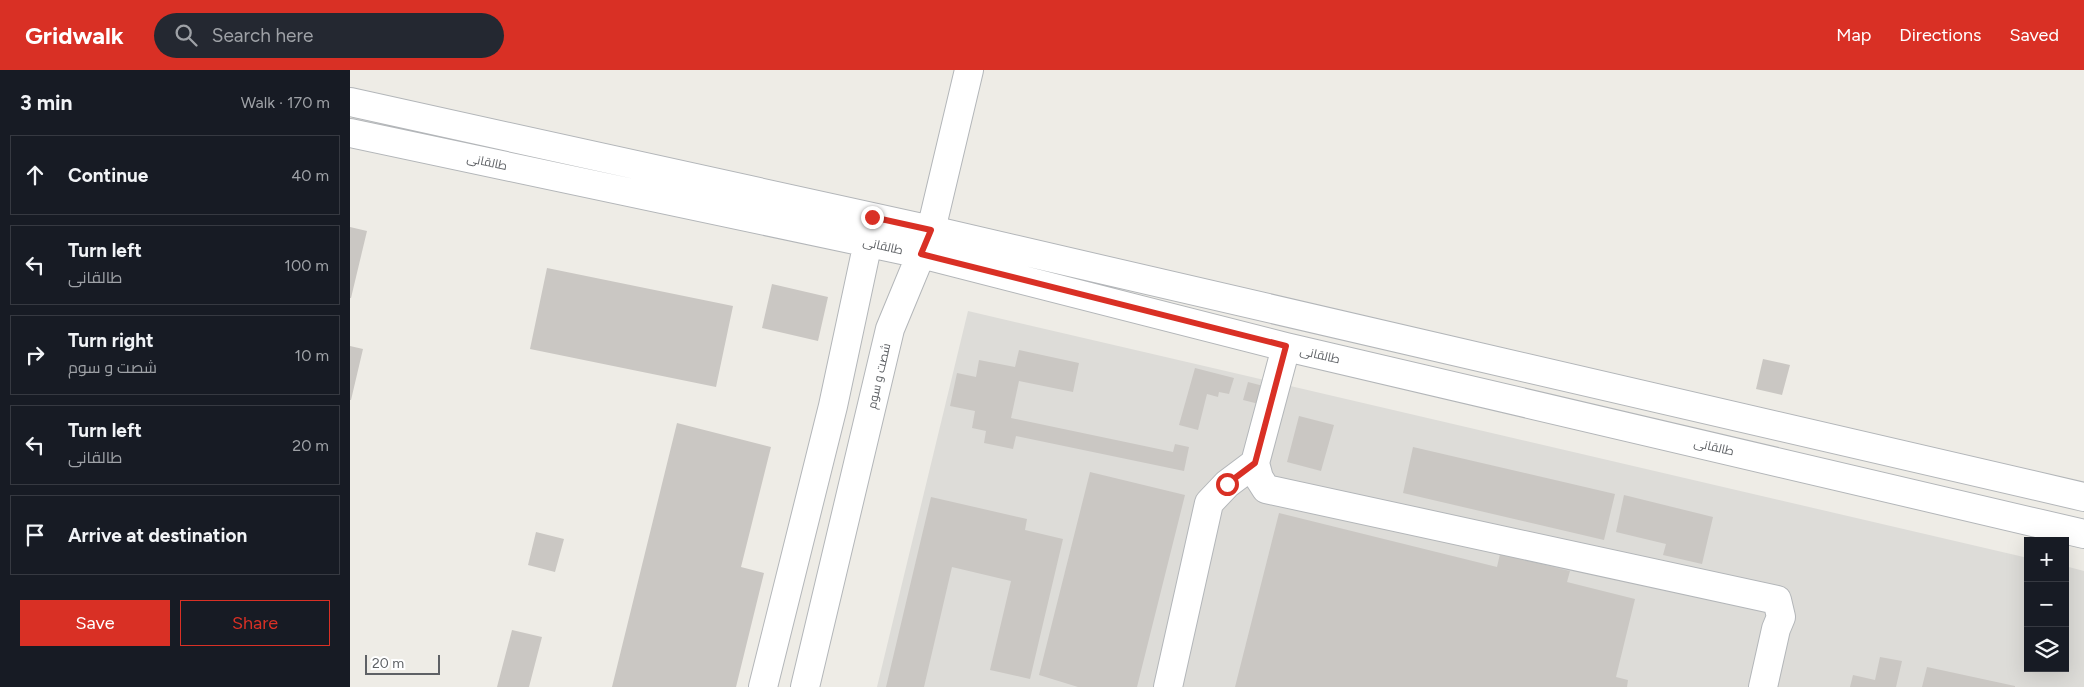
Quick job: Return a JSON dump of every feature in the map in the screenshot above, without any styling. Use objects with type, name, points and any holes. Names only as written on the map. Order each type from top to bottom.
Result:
[{"type":"street","name":"شصت و سوم","points":[[804,687],[890,330],[926,242],[969,70]]},
{"type":"street","name":"طالقانی","points":[[350,102],[926,242],[2084,497]]},
{"type":"street","name":"طالقانی","points":[[350,133],[868,242],[926,242],[1286,346],[2084,534]]},
{"type":"street","points":[[763,687],[833,406],[868,242]]},
{"type":"street","points":[[1286,346],[1255,463],[1266,489],[1777,600],[1781,617],[1776,629],[1763,687]]},
{"type":"street","points":[[1168,687],[1209,503],[1227,484],[1255,463]]},
{"type":"shaded area","points":[[968,311],[2024,557],[2024,672],[2069,672],[2069,567],[2084,571],[2084,687],[877,687]]},
{"type":"building","points":[[350,227],[367,231],[351,298],[350,298]]},
{"type":"building","points":[[547,268],[733,306],[716,387],[530,349]]},
{"type":"building","points":[[772,284],[828,297],[818,341],[762,328]]},
{"type":"building","points":[[350,346],[363,349],[351,400],[350,400]]},
{"type":"building","points":[[1019,350],[1079,363],[1073,392],[1019,381],[1011,418],[1173,452],[1175,444],[1189,447],[1184,471],[1016,436],[1013,449],[984,443],[986,431],[972,428],[975,411],[950,406],[957,373],[976,377],[979,360],[1015,367]]},
{"type":"building","points":[[1763,359],[1790,365],[1782,395],[1756,389]]},
{"type":"building","points":[[1195,368],[1234,378],[1229,394],[1219,392],[1218,397],[1207,394],[1198,430],[1179,425]]},
{"type":"building","points":[[1248,382],[1275,389],[1271,407],[1243,400]]},
{"type":"building","points":[[1299,416],[1334,425],[1321,471],[1287,462]]},
{"type":"building","points":[[677,423],[771,447],[741,567],[764,573],[736,687],[612,687]]},
{"type":"building","points":[[1413,447],[1615,494],[1604,540],[1403,493]]},
{"type":"building","points":[[1090,472],[1185,495],[1137,687],[1078,687],[1039,675]]},
{"type":"building","points":[[1624,495],[1713,517],[1702,564],[1663,555],[1666,544],[1616,532]]},
{"type":"building","points":[[931,497],[1027,519],[1025,530],[1063,539],[1030,679],[990,670],[1011,581],[952,567],[924,687],[886,687]]},
{"type":"building","points":[[1279,513],[1497,567],[1500,554],[1570,571],[1567,582],[1635,599],[1616,677],[1628,680],[1627,687],[1235,687]]},
{"type":"building","points":[[536,532],[564,539],[555,572],[528,565]]},
{"type":"building","points":[[512,630],[542,637],[529,687],[497,687]]},
{"type":"building","points":[[1880,657],[1902,661],[1896,687],[1850,687],[1853,675],[1875,680]]},
{"type":"building","points":[[1927,667],[2015,686],[2015,687],[1922,687]]},
{"type":"route","points":[[872,217],[931,230],[921,254],[1286,346],[1255,463],[1227,484]]}]
